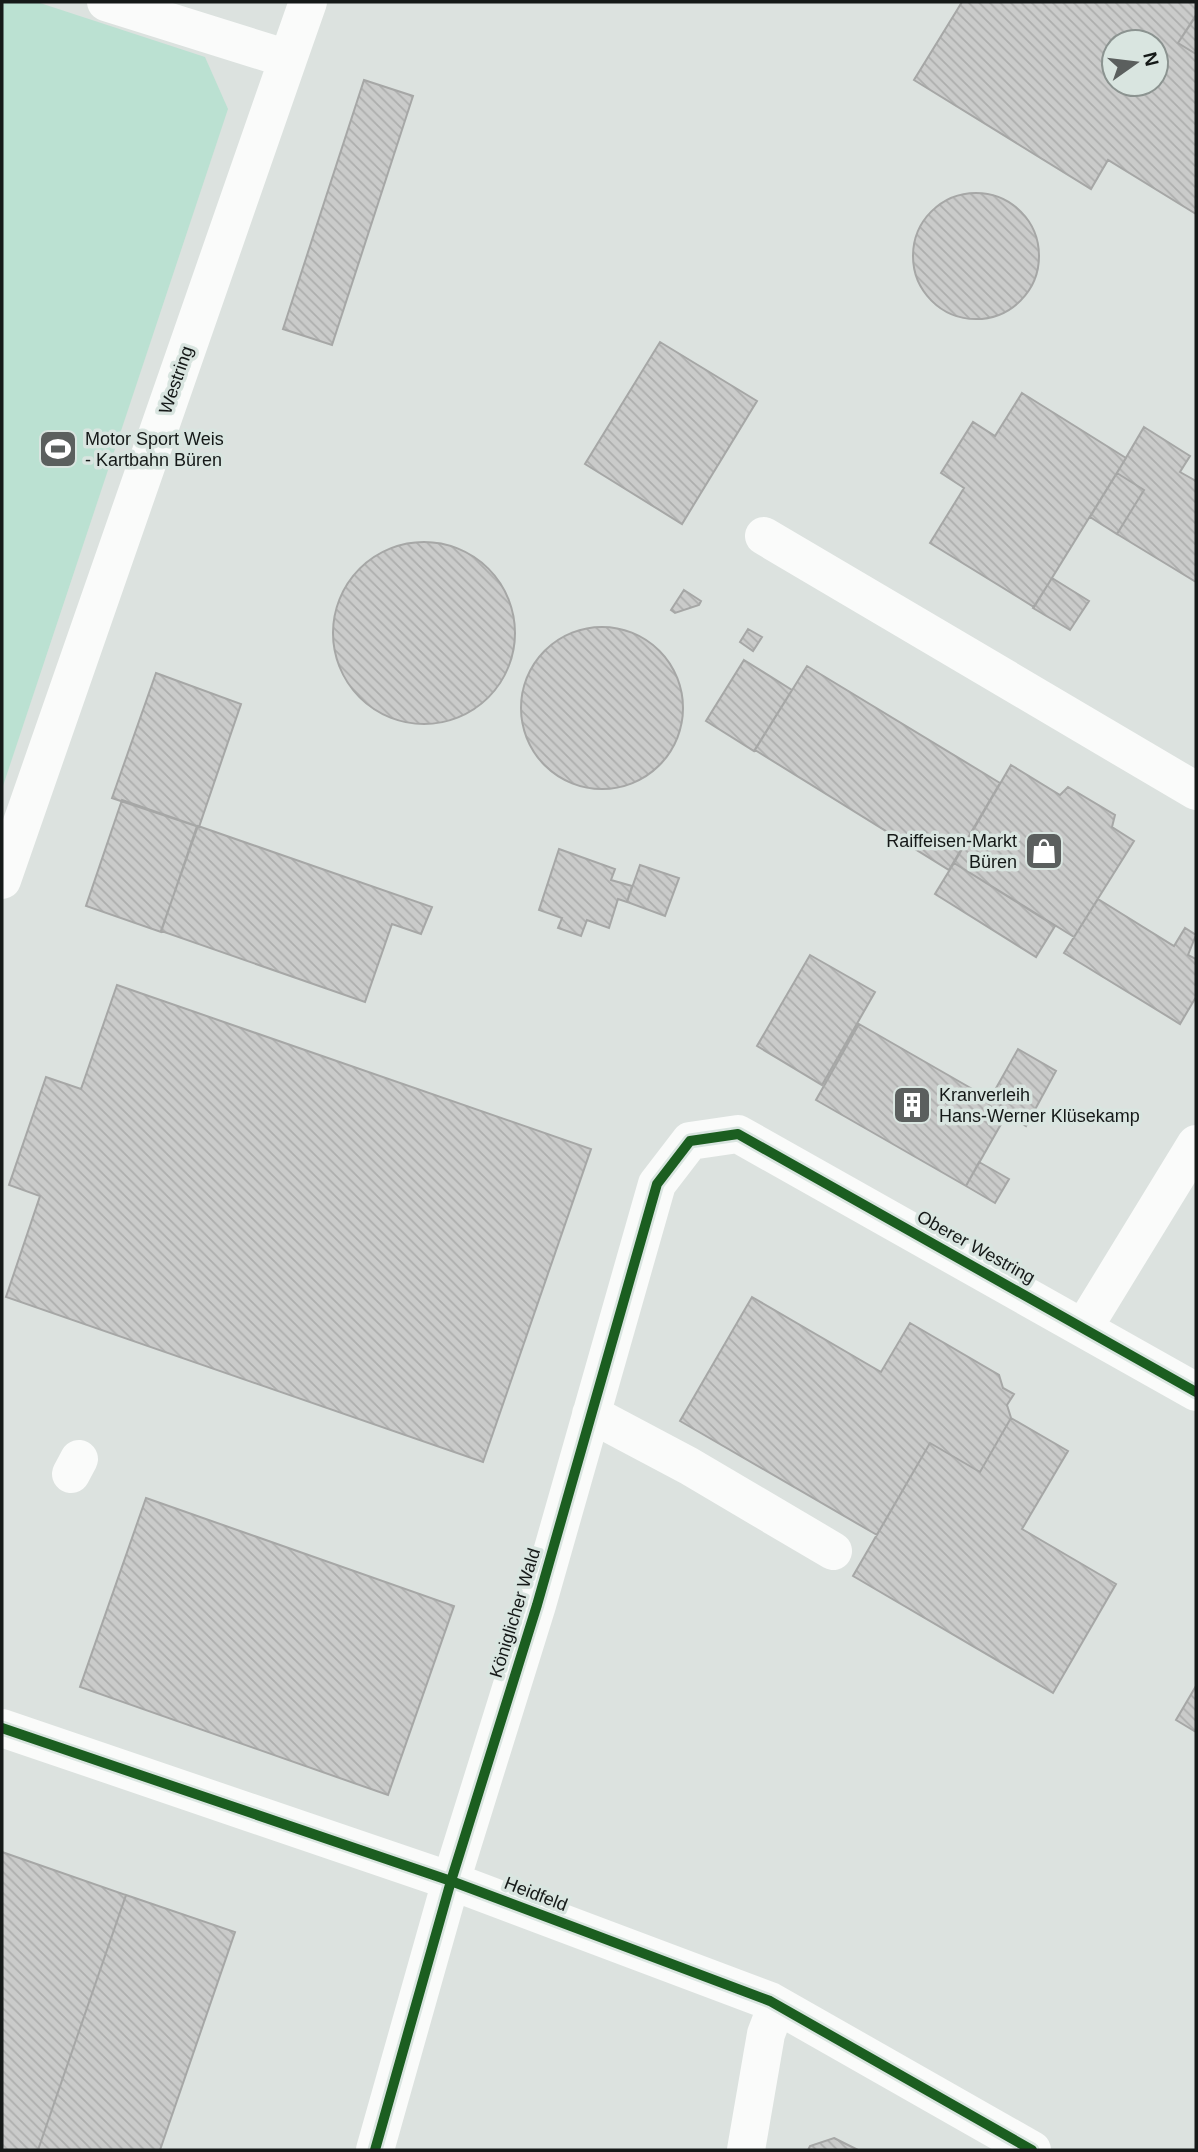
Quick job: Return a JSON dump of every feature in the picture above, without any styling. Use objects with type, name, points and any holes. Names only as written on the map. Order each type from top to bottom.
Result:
[{"type":"street","points":[[106,2],[288,59],[308,2]]},
{"type":"street","name":"Westring","points":[[2,880],[288,59]]},
{"type":"street","points":[[764,536],[1196,791]]},
{"type":"street","name":"Oberer Westring","points":[[738,1134],[1196,1392]]},
{"type":"street","name":"Königlicher Wald","points":[[375,2150],[452,1881],[537,1605],[657,1184],[690,1141],[738,1134]]},
{"type":"street","points":[[1084,1327],[1196,1144]]},
{"type":"street","points":[[591,1414],[689,1466],[834,1550]]},
{"type":"street","name":"Heidfeld","points":[[2,1728],[452,1881],[776,2005],[1032,2150]]},
{"type":"street","points":[[746,2150],[766,2034],[776,2005]]},
{"type":"green space","name":"Motor Sport Weis - Kartbahn Büren","points":[[2,2],[37,2],[205,57],[228,109],[2,789]]},
{"type":"building","points":[[962,2],[1196,2],[1196,15],[1178,43],[1196,54],[1196,214],[1108,160],[1091,189],[914,80]]},
{"type":"building","points":[[1194,19],[1196,20],[1196,54],[1178,43]]},
{"type":"building","points":[[364,80],[413,96],[332,345],[283,329]]},
{"type":"building","points":[[976,193],[1000,198],[1020,212],[1034,232],[1039,256],[1034,280],[1020,300],[1000,314],[976,319],[952,314],[932,300],[918,280],[913,256],[918,232],[932,212],[952,198]]},
{"type":"building","points":[[660,342],[757,401],[682,524],[585,464]]},
{"type":"building","points":[[1022,393],[1126,458],[1034,607],[930,543],[964,488],[941,473],[973,422],[995,436]]},
{"type":"building","points":[[1144,427],[1190,456],[1180,472],[1196,481],[1196,582],[1117,534],[1144,490],[1117,473]]},
{"type":"building","points":[[1117,473],[1144,490],[1117,534],[1090,517]]},
{"type":"building","points":[[424,542],[459,549],[489,568],[508,598],[515,633],[508,668],[489,698],[459,717],[424,724],[389,717],[359,698],[340,668],[333,633],[340,598],[359,568],[389,549]]},
{"type":"building","points":[[1052,578],[1089,601],[1070,630],[1033,608]]},
{"type":"building","points":[[684,590],[701,601],[699,605],[675,613],[671,610]]},
{"type":"building","points":[[602,627],[633,633],[659,651],[677,677],[683,708],[677,739],[659,765],[633,783],[602,789],[571,783],[545,765],[527,739],[521,708],[527,677],[545,651],[571,633]]},
{"type":"building","points":[[748,629],[762,637],[753,651],[740,642]]},
{"type":"building","points":[[744,660],[792,690],[754,751],[706,721]]},
{"type":"building","points":[[807,666],[1000,783],[949,870],[755,750]]},
{"type":"building","points":[[156,673],[241,704],[199,827],[112,798]]},
{"type":"building","name":"Raiffeisen-Markt Büren","points":[[1011,765],[1060,795],[1068,787],[1115,815],[1112,827],[1134,841],[1074,937],[954,863]]},
{"type":"building","points":[[122,800],[197,826],[161,932],[86,906]]},
{"type":"building","points":[[198,826],[432,907],[421,934],[392,924],[365,1002],[161,931]]},
{"type":"building","points":[[559,849],[615,869],[611,880],[632,886],[627,902],[618,899],[609,928],[587,920],[581,936],[558,928],[562,918],[539,910]]},
{"type":"building","points":[[954,863],[1055,926],[1036,957],[935,894]]},
{"type":"building","points":[[640,865],[679,878],[665,916],[627,902]]},
{"type":"building","points":[[1098,899],[1174,946],[1185,928],[1196,935],[1188,955],[1196,959],[1196,997],[1180,1024],[1064,953]]},
{"type":"building","points":[[810,955],[875,992],[822,1085],[757,1046]]},
{"type":"building","points":[[117,985],[591,1149],[483,1462],[6,1297],[40,1196],[9,1185],[46,1077],[81,1089]]},
{"type":"building","name":"Kranverleih Hans-Werner Klüsekamp","points":[[859,1024],[1009,1110],[966,1186],[816,1100]]},
{"type":"building","points":[[1018,1049],[1056,1071],[1026,1126],[1007,1115],[1009,1110],[990,1099]]},
{"type":"building","points":[[979,1162],[1009,1179],[995,1203],[966,1186]]},
{"type":"building","points":[[752,1297],[881,1372],[910,1323],[999,1375],[1003,1388],[1014,1394],[1007,1405],[1011,1418],[980,1472],[930,1443],[877,1535],[680,1421]]},
{"type":"building","points":[[1011,1418],[1068,1451],[1022,1529],[1116,1584],[1053,1693],[853,1576],[930,1443],[980,1472]]},
{"type":"building","points":[[146,1498],[454,1606],[388,1795],[80,1687]]},
{"type":"building","points":[[1196,1686],[1196,1732],[1176,1720]]},
{"type":"building","points":[[2,1852],[126,1895],[38,2150],[2,2150]]},
{"type":"building","points":[[126,1895],[235,1932],[160,2150],[38,2150]]},
{"type":"building","points":[[834,2138],[858,2150],[808,2150],[810,2146]]},
{"type":"cycle path","points":[[375,2150],[451,1881],[537,1605],[657,1184],[690,1141],[738,1134],[1196,1392]]},
{"type":"cycle path","points":[[2,1728],[451,1881],[770,2001],[1032,2150]]},
{"type":"place","name":"Motor Sport Weis - Kartbahn Büren","points":[[58,449]]},
{"type":"place","name":"Raiffeisen-Markt Büren","points":[[1044,851]]},
{"type":"place","name":"Kranverleih Hans-Werner Klüsekamp","points":[[912,1105]]}]
